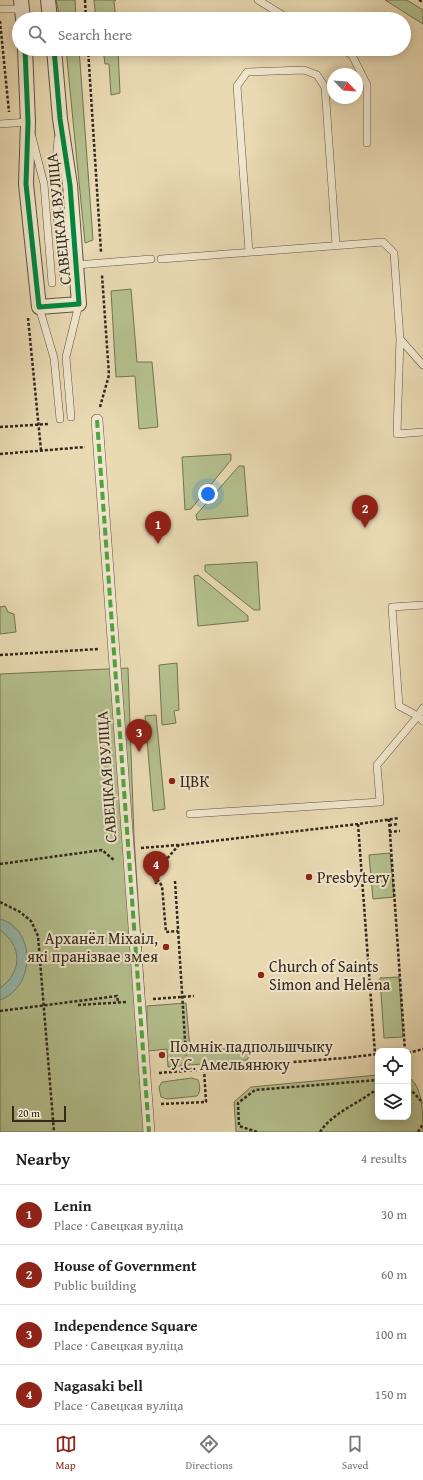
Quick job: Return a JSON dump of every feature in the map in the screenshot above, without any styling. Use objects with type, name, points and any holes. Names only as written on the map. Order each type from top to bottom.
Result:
[{"type":"street","points":[[48,0],[49,12]]},
{"type":"street","name":"САВЕЦКАЯ ВУЛІЦА","points":[[25,56],[28,122],[26,184],[39,307],[79,304],[70,185],[60,119],[55,56]]},
{"type":"street","name":"САВЕЦКАЯ ВУЛІЦА","points":[[97,420],[149,1132]]},
{"type":"lane","points":[[258,0],[278,12]]},
{"type":"lane","points":[[0,9],[22,9]]},
{"type":"lane","points":[[352,56],[367,85],[367,142]]},
{"type":"lane","points":[[250,252],[237,86],[247,72],[304,70],[318,75],[325,87],[336,246]]},
{"type":"lane","points":[[60,119],[54,185],[64,282]]},
{"type":"lane","points":[[0,124],[28,122],[44,184],[52,283]]},
{"type":"lane","points":[[161,258],[383,242],[394,253],[400,339],[397,434],[423,432]]},
{"type":"lane","points":[[76,265],[151,259]]},
{"type":"lane","points":[[71,417],[66,357],[79,304]]},
{"type":"lane","points":[[39,307],[54,358],[60,419]]},
{"type":"lane","points":[[400,339],[423,365]]},
{"type":"lane","points":[[420,719],[399,706],[392,607],[423,605]]},
{"type":"lane","points":[[190,814],[380,802],[377,765],[420,719],[423,708]]},
{"type":"path","points":[[85,0],[86,12]]},
{"type":"path","points":[[419,0],[423,2]]},
{"type":"path","points":[[88,56],[109,375],[97,420]]},
{"type":"path","points":[[0,454],[98,446]]},
{"type":"path","points":[[0,655],[114,648]]},
{"type":"path","points":[[0,864],[102,850],[115,861],[128,850],[399,818]]},
{"type":"path","points":[[388,819],[404,1048]]},
{"type":"path","points":[[358,824],[376,1048]]},
{"type":"path","points":[[389,825],[399,824]]},
{"type":"path","points":[[389,832],[400,830]]},
{"type":"path","points":[[156,884],[156,871],[179,845]]},
{"type":"path","points":[[156,879],[162,886],[166,932],[178,931]]},
{"type":"path","points":[[175,880],[186,1056]]},
{"type":"path","points":[[0,902],[20,912],[31,921],[38,936],[54,1132]]},
{"type":"path","points":[[0,1011],[117,996],[118,1002]]},
{"type":"path","points":[[156,999],[194,996]]},
{"type":"path","points":[[78,1006],[109,1003]]},
{"type":"path","points":[[411,1052],[423,1049]]},
{"type":"path","points":[[145,1073],[344,1058],[375,1054]]},
{"type":"path","points":[[147,1105],[206,1102],[204,1069]]},
{"type":"path","points":[[257,1132],[239,1126],[238,1103],[255,1090],[375,1080]]},
{"type":"path","points":[[320,1132],[343,1112],[368,1097],[375,1091]]},
{"type":"path","points":[[411,1092],[423,1102]]},
{"type":"path","points":[[418,1132],[423,1124]]},
{"type":"green space","points":[[56,0],[75,0],[76,12],[59,12]]},
{"type":"green space","points":[[94,0],[116,0],[114,1],[115,12],[95,12]]},
{"type":"green space","points":[[385,0],[407,0],[423,10],[423,24],[411,16],[411,12],[404,12]]},
{"type":"green space","points":[[67,56],[80,56],[93,240],[85,243]]},
{"type":"green space","points":[[104,56],[118,56],[120,93],[111,95],[109,64],[105,64]]},
{"type":"green space","points":[[131,289],[137,362],[152,362],[158,427],[139,429],[135,376],[116,377],[111,291]]},
{"type":"green space","points":[[231,454],[231,460],[191,509],[185,510],[182,457]]},
{"type":"green space","points":[[239,466],[244,466],[248,516],[197,520],[196,515]]},
{"type":"green space","points":[[257,562],[260,610],[254,610],[205,571],[205,565]]},
{"type":"green space","points":[[198,575],[248,616],[248,621],[198,626],[194,576]]},
{"type":"green space","points":[[5,606],[8,612],[14,614],[16,632],[0,634],[0,607]]},
{"type":"green space","points":[[177,663],[179,710],[174,711],[176,723],[162,725],[159,665]]},
{"type":"green space","points":[[128,668],[134,837],[147,1037],[147,1006],[186,1003],[190,1049],[246,1049],[249,1056],[247,1060],[168,1067],[167,1049],[148,1051],[153,1132],[0,1132],[0,674]]},
{"type":"green space","points":[[156,715],[165,809],[153,811],[145,716]]},
{"type":"green space","points":[[390,853],[394,897],[373,899],[369,855]]},
{"type":"green space","points":[[399,977],[403,1037],[384,1038],[380,978]]},
{"type":"green space","points":[[375,1075],[375,1120],[411,1120],[411,1079],[417,1087],[421,1101],[423,1132],[236,1132],[234,1102],[251,1087]]},
{"type":"green space","points":[[192,1078],[198,1080],[200,1090],[197,1096],[167,1099],[161,1097],[159,1087],[162,1082]]},
{"type":"water","points":[[0,919],[12,925],[20,934],[25,946],[27,958],[25,971],[20,983],[12,993],[0,1000],[0,988],[13,975],[17,959],[13,944],[8,936],[0,930]]},
{"type":"marked path","points":[[97,420],[149,1132]]},
{"type":"cycle path","points":[[25,56],[28,122],[26,184],[39,307],[79,304],[70,185],[60,119],[55,56]]},
{"type":"place","name":"House of Government","points":[[365,528]]},
{"type":"place","name":"Lenin","points":[[158,544]]},
{"type":"place","name":"Independence Square","points":[[139,752]]},
{"type":"place","name":"ЦВК","points":[[172,781]]},
{"type":"place","name":"Presbytery","points":[[309,877]]},
{"type":"place","name":"Nagasaki bell","points":[[156,884]]},
{"type":"place","name":"Арханёл Міхаіл, які пранізвае змея","points":[[166,947]]},
{"type":"place","name":"Church of Saints Simon and Helena","points":[[261,975]]},
{"type":"place","name":"Помнік падпольшчыку У.С. Амельянюку","points":[[162,1055]]}]
